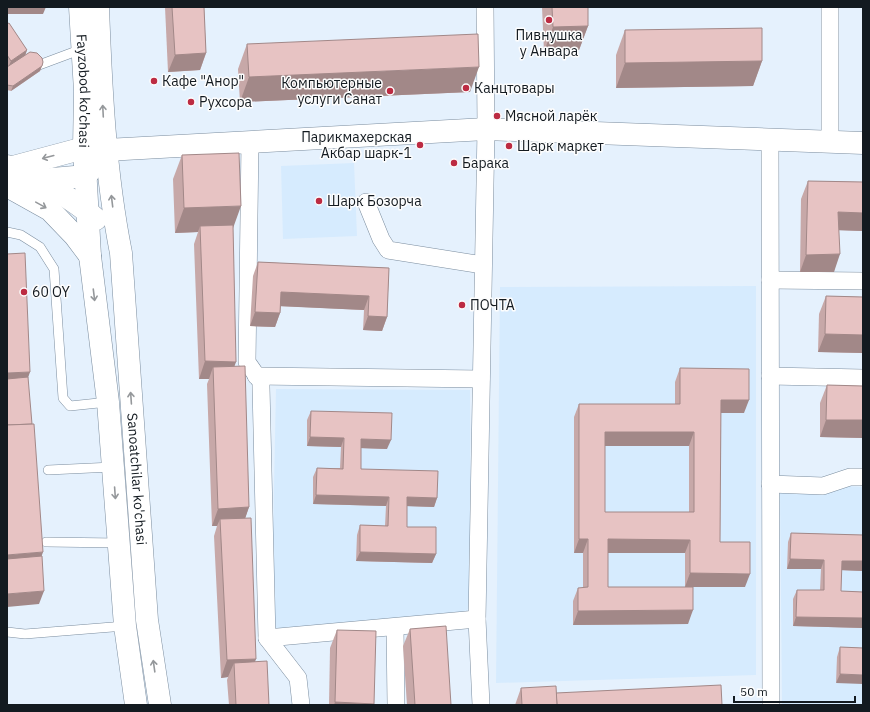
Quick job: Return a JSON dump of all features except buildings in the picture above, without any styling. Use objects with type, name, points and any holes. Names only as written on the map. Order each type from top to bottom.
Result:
[{"type":"main road","name":"Fayzobod ko'chasi","points":[[80,7],[85,91],[84,148],[86,176]]},
{"type":"main road","name":"Sanoatchilar ko'chasi","points":[[98,7],[106,150],[115,221],[121,253],[147,620],[160,705]]},
{"type":"main road","points":[[8,175],[84,148],[106,150],[486,129],[770,138],[863,143]]},
{"type":"main road","points":[[42,180],[86,176],[106,150]]},
{"type":"main road","name":"Sanoatchilar ko'chasi","points":[[8,175],[42,180],[88,212],[113,234],[121,253]]},
{"type":"main road","points":[[8,175],[50,210],[90,256]]},
{"type":"main road","name":"Sanoatchilar ko'chasi","points":[[86,176],[90,256],[108,402],[125,626],[136,705]]},
{"type":"street","points":[[481,705],[478,619],[486,129],[485,7]]},
{"type":"street","points":[[830,7],[830,141]]},
{"type":"street","points":[[770,138],[771,705]]},
{"type":"street","points":[[250,142],[247,362],[261,382],[267,638],[298,678],[301,705]]},
{"type":"street","points":[[366,202],[388,250],[483,265]]},
{"type":"street","points":[[770,280],[863,281]]},
{"type":"street","points":[[256,376],[481,379]]},
{"type":"street","points":[[770,376],[863,378]]},
{"type":"street","points":[[770,484],[823,486],[850,477],[863,477]]},
{"type":"street","points":[[267,638],[478,619]]},
{"type":"street","points":[[394,627],[396,705]]},
{"type":"lane","points":[[20,73],[82,49]]},
{"type":"lane","points":[[7,232],[21,235],[40,247],[54,269],[63,398],[70,406],[108,402]]},
{"type":"lane","points":[[48,470],[113,467]]},
{"type":"lane","points":[[46,542],[118,543]]},
{"type":"lane","points":[[7,632],[25,634],[125,626]]},
{"type":"shaded area","name":"Шарк Бозорча","points":[[354,163],[357,236],[283,239],[281,166]]},
{"type":"shaded area","points":[[756,286],[756,675],[496,683],[500,287]]},
{"type":"shaded area","points":[[276,389],[470,390],[471,602],[464,617],[271,634]]},
{"type":"shaded area","points":[[848,486],[863,487],[863,705],[782,705],[780,492]]},
{"type":"place","name":"Пивнушка у Анвара","points":[[549,20]]},
{"type":"place","name":"Кафе \"Анор\"","points":[[154,81]]},
{"type":"place","name":"Канцтовары","points":[[466,88]]},
{"type":"place","name":"Компьютерные услуги Санат","points":[[390,91]]},
{"type":"place","name":"Рухсора","points":[[191,102]]},
{"type":"place","name":"Мясной ларёк","points":[[497,116]]},
{"type":"place","name":"Парикмахерская Акбар шарк-1","points":[[420,145]]},
{"type":"place","name":"Шарк маркет","points":[[509,146]]},
{"type":"place","name":"Барака","points":[[454,163]]},
{"type":"place","name":"Шарк Бозорча","points":[[319,201]]},
{"type":"place","name":"60 OY","points":[[24,292]]},
{"type":"place","name":"ПОЧТА","points":[[462,305]]}]
